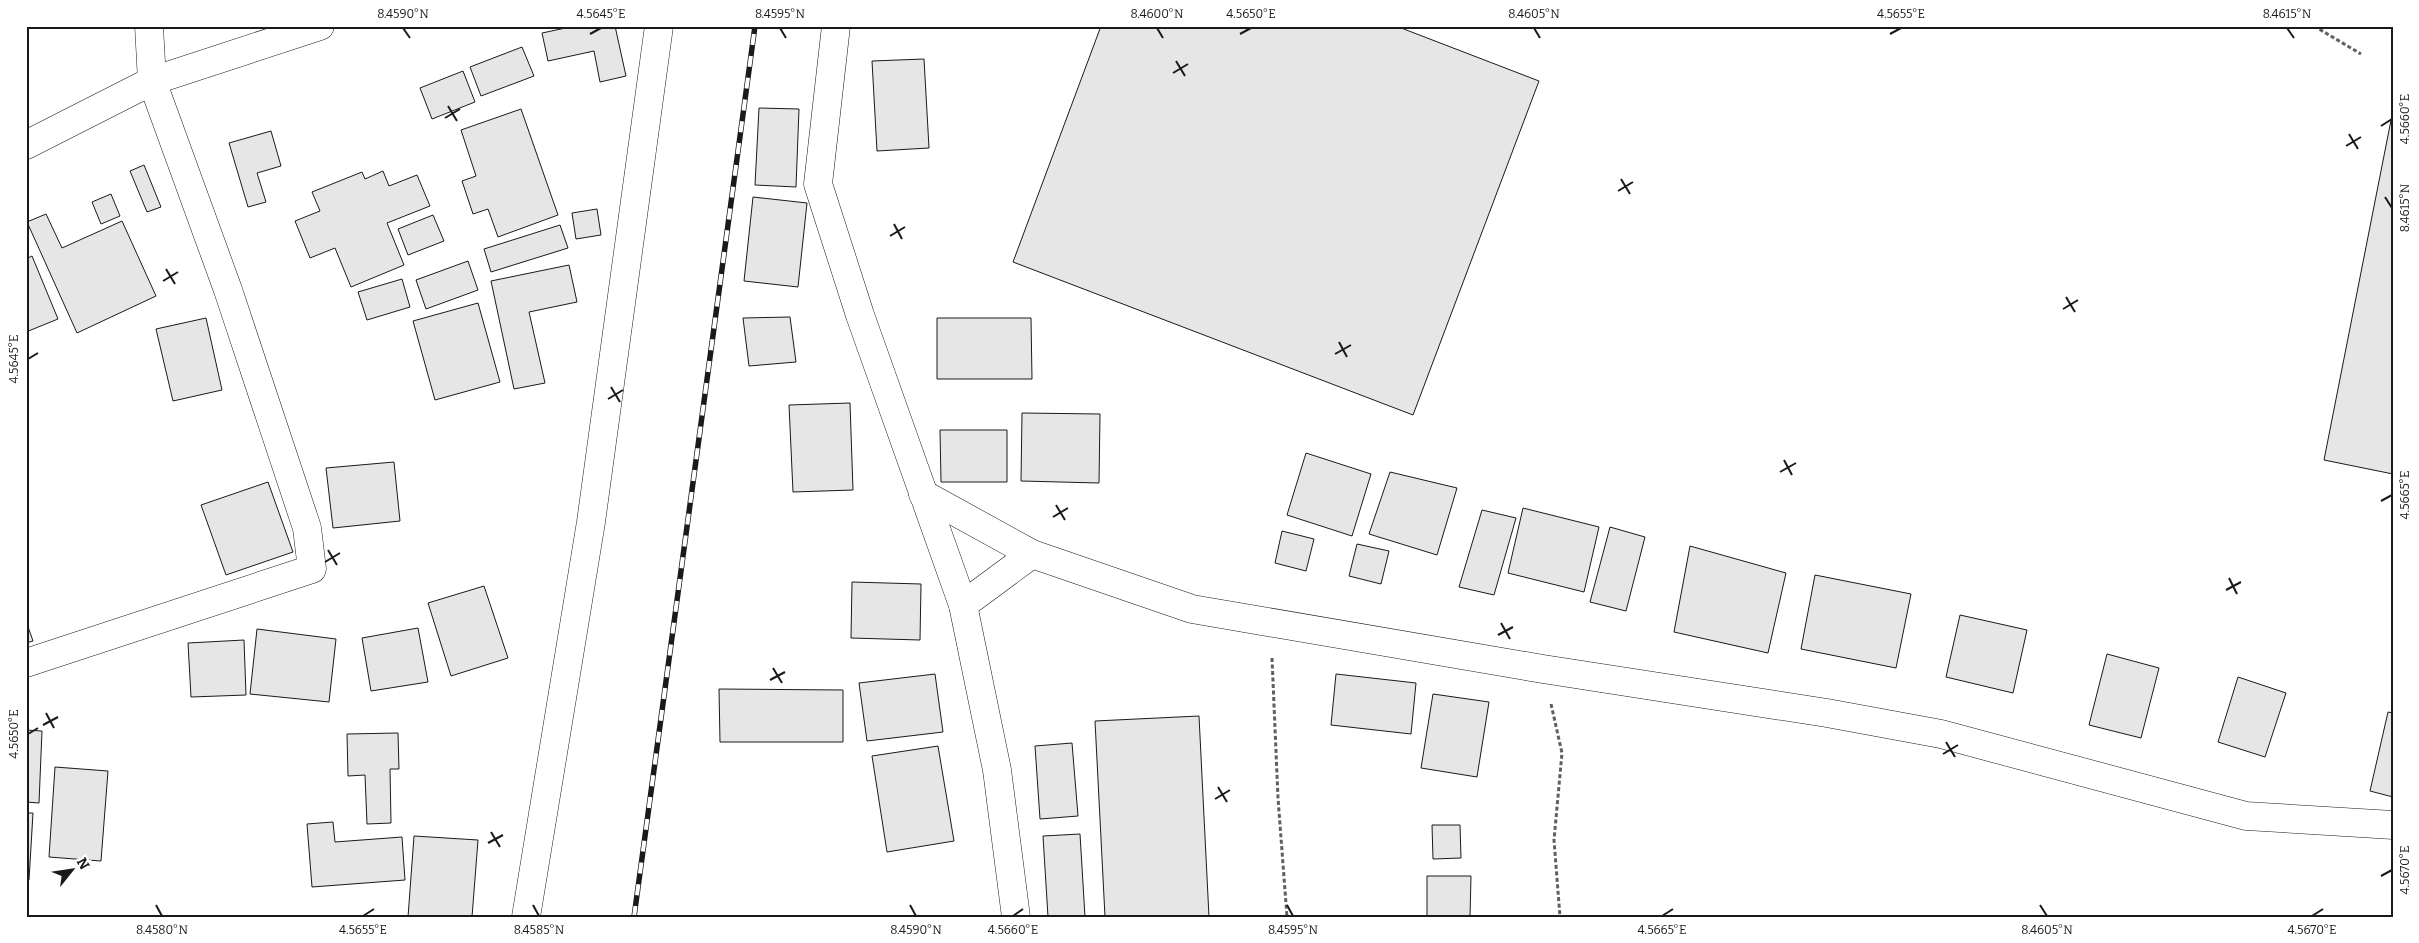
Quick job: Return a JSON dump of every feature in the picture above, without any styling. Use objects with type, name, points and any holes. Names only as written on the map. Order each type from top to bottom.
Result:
[{"type":"street","points":[[26,664],[312,569],[307,528],[228,290],[152,81],[149,26]]},
{"type":"street","points":[[26,145],[152,81],[320,26]]},
{"type":"street","points":[[526,917],[591,522],[659,26]]},
{"type":"street","points":[[836,26],[818,184],[860,315],[963,605],[996,770],[1016,917]]},
{"type":"street","points":[[923,494],[1032,554],[1192,609],[1543,670],[1827,712],[1941,734],[2246,816],[2393,825]]},
{"type":"street","points":[[963,605],[1032,554]]},
{"type":"path","points":[[2314,26],[2361,54]]},
{"type":"path","points":[[1270,623],[1278,798],[1287,917]]},
{"type":"path","points":[[1543,670],[1562,753],[1554,840],[1560,917]]},
{"type":"building","points":[[575,26],[615,26],[626,76],[600,82],[594,51],[548,61],[542,33]]},
{"type":"building","points":[[1101,26],[1396,26],[1539,81],[1413,415],[1013,262]]},
{"type":"building","points":[[522,47],[534,76],[481,96],[470,67]]},
{"type":"building","points":[[924,59],[929,148],[877,151],[872,61]]},
{"type":"building","points":[[463,71],[475,102],[432,119],[420,88]]},
{"type":"building","points":[[759,108],[799,109],[796,187],[755,185]]},
{"type":"building","points":[[521,109],[558,215],[498,237],[488,209],[473,214],[462,181],[476,176],[461,130]]},
{"type":"building","points":[[2393,110],[2393,474],[2324,460]]},
{"type":"building","points":[[271,131],[281,166],[257,173],[266,202],[248,207],[229,143]]},
{"type":"building","points":[[144,165],[161,207],[147,212],[130,171]]},
{"type":"building","points":[[383,171],[389,186],[417,175],[430,206],[387,223],[404,265],[351,287],[335,248],[310,258],[295,221],[320,211],[312,192],[362,172],[365,179]]},
{"type":"building","points":[[111,194],[120,216],[101,224],[92,202]]},
{"type":"building","points":[[753,197],[807,203],[798,287],[744,281]]},
{"type":"building","points":[[597,209],[601,235],[576,239],[572,213]]},
{"type":"building","points":[[46,214],[62,248],[122,221],[156,296],[77,333],[27,222]]},
{"type":"building","points":[[433,215],[444,241],[408,255],[398,229]]},
{"type":"building","points":[[560,225],[568,248],[491,272],[484,249]]},
{"type":"building","points":[[32,256],[58,319],[26,332],[26,259]]},
{"type":"building","points":[[468,261],[478,290],[426,309],[416,280]]},
{"type":"building","points":[[569,265],[577,302],[529,312],[545,383],[514,389],[491,281]]},
{"type":"building","points":[[402,279],[410,307],[367,320],[358,292]]},
{"type":"building","points":[[478,303],[500,382],[435,400],[413,321]]},
{"type":"building","points":[[790,317],[796,362],[749,366],[743,318]]},
{"type":"building","points":[[206,318],[222,390],[173,401],[156,329]]},
{"type":"building","points":[[937,318],[1031,318],[1032,379],[937,379]]},
{"type":"building","points":[[850,403],[853,490],[793,492],[789,405]]},
{"type":"building","points":[[1022,413],[1100,414],[1099,483],[1021,481]]},
{"type":"building","points":[[940,430],[1007,430],[1007,482],[941,482]]},
{"type":"building","points":[[1306,453],[1371,474],[1352,536],[1287,515]]},
{"type":"building","points":[[394,462],[400,521],[333,528],[326,468]]},
{"type":"building","points":[[1390,472],[1457,488],[1437,555],[1369,534]]},
{"type":"building","points":[[268,482],[293,552],[226,575],[201,505]]},
{"type":"building","points":[[1523,508],[1599,527],[1584,592],[1508,573]]},
{"type":"building","points":[[1482,510],[1516,518],[1494,595],[1459,587]]},
{"type":"building","points":[[1610,527],[1645,537],[1626,611],[1590,602]]},
{"type":"building","points":[[1282,531],[1314,539],[1306,571],[1275,563]]},
{"type":"building","points":[[1357,544],[1389,551],[1381,584],[1349,576]]},
{"type":"building","points":[[1690,546],[1786,573],[1768,653],[1674,632]]},
{"type":"building","points":[[1815,575],[1911,594],[1896,668],[1801,649]]},
{"type":"building","points":[[852,582],[921,584],[920,640],[851,638]]},
{"type":"building","points":[[484,586],[508,658],[451,676],[428,603]]},
{"type":"building","points":[[1960,615],[2027,630],[2013,693],[1946,677]]},
{"type":"building","points":[[26,621],[33,641],[26,643]]},
{"type":"building","points":[[418,628],[428,682],[371,691],[362,638]]},
{"type":"building","points":[[257,629],[336,639],[329,702],[250,694]]},
{"type":"building","points":[[244,640],[246,695],[191,697],[188,643]]},
{"type":"building","points":[[2107,654],[2159,668],[2141,738],[2089,725]]},
{"type":"building","points":[[935,674],[943,732],[867,741],[859,683]]},
{"type":"building","points":[[1336,674],[1416,683],[1411,734],[1331,725]]},
{"type":"building","points":[[2238,677],[2286,693],[2265,757],[2218,742]]},
{"type":"building","points":[[719,689],[843,690],[843,742],[720,742]]},
{"type":"building","points":[[1433,694],[1489,702],[1477,777],[1421,768]]},
{"type":"building","points":[[2388,712],[2393,713],[2393,797],[2370,791]]},
{"type":"building","points":[[1199,716],[1209,917],[1105,917],[1095,721]]},
{"type":"building","points":[[26,730],[42,731],[39,803],[26,802]]},
{"type":"building","points":[[398,733],[399,769],[390,769],[391,823],[367,824],[365,775],[348,776],[347,734]]},
{"type":"building","points":[[1072,743],[1078,816],[1040,819],[1035,746]]},
{"type":"building","points":[[938,746],[954,841],[887,852],[872,756]]},
{"type":"building","points":[[55,767],[108,771],[101,861],[49,857]]},
{"type":"building","points":[[26,813],[33,813],[29,880],[26,879]]},
{"type":"building","points":[[333,822],[335,842],[402,837],[405,880],[312,887],[307,824]]},
{"type":"building","points":[[1432,825],[1460,825],[1461,858],[1433,859]]},
{"type":"building","points":[[1080,834],[1085,917],[1048,917],[1043,836]]},
{"type":"building","points":[[414,836],[478,840],[472,917],[408,917]]},
{"type":"building","points":[[1427,876],[1471,876],[1470,917],[1427,917]]},
{"type":"railway","points":[[634,917],[755,26]]}]
